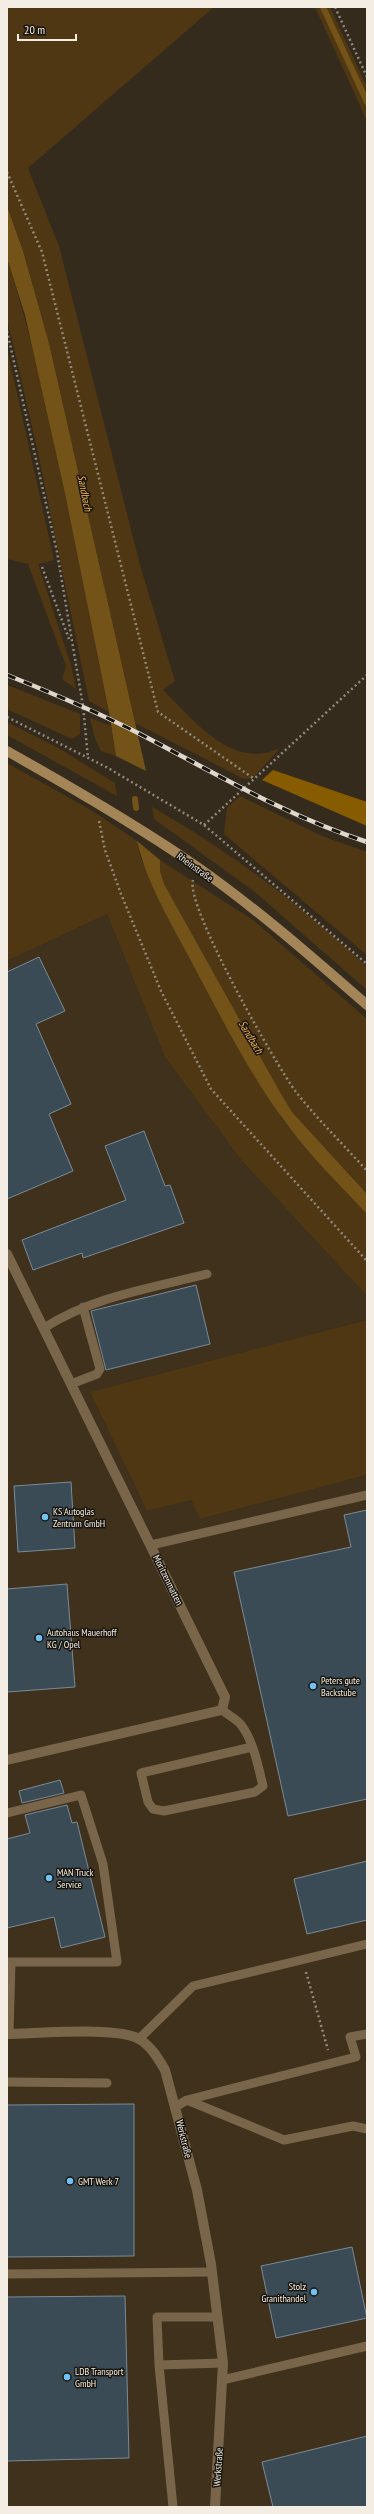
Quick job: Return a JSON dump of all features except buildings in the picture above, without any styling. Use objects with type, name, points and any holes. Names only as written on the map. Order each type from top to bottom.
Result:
[{"type":"street","name":"Rheinstraße","points":[[7,751],[96,801],[197,867],[302,948],[367,1005]]},
{"type":"street","name":"Moritzenmatten","points":[[7,1254],[225,1697],[222,1710]]},
{"type":"street","points":[[7,1760],[222,1710]]},
{"type":"street","points":[[8,2034],[112,2033],[139,2038]]},
{"type":"street","name":"Werkstraße","points":[[139,2038],[155,2053],[165,2070],[197,2190],[212,2272],[223,2363],[215,2507]]},
{"type":"lane","points":[[44,1328],[67,1314],[83,1307],[207,1274]]},
{"type":"lane","points":[[71,1384],[97,1374],[100,1369],[83,1307]]},
{"type":"lane","points":[[151,1545],[367,1495]]},
{"type":"lane","points":[[222,1710],[242,1725],[252,1747],[257,1759],[263,1786],[255,1792],[164,1811],[153,1809],[148,1802],[141,1773],[252,1747]]},
{"type":"lane","points":[[7,1813],[81,1795],[103,1864],[117,1962],[9,1962],[8,2034]]},
{"type":"lane","points":[[139,2038],[193,1986],[367,1944]]},
{"type":"lane","points":[[175,2106],[187,2100],[356,2057],[350,2038],[367,2034]]},
{"type":"lane","points":[[7,2082],[108,2083]]},
{"type":"lane","points":[[187,2100],[284,2140],[353,2126],[367,2129]]},
{"type":"lane","points":[[7,2274],[212,2272]]},
{"type":"lane","points":[[173,2507],[159,2365],[157,2317],[217,2317]]},
{"type":"lane","points":[[222,2380],[367,2346]]},
{"type":"lane","points":[[159,2365],[223,2363]]},
{"type":"path","points":[[335,7],[367,78]]},
{"type":"path","points":[[7,172],[42,252],[158,712],[253,778]]},
{"type":"path","points":[[7,331],[57,552],[82,706],[88,758]]},
{"type":"path","points":[[42,567],[71,645]]},
{"type":"path","points":[[204,825],[253,778],[367,675]]},
{"type":"path","points":[[7,718],[108,768],[151,792],[204,825],[367,964]]},
{"type":"path","points":[[96,801],[104,850],[121,894],[161,991],[211,1089],[367,1261]]},
{"type":"path","points":[[197,867],[192,885],[198,909],[236,991],[257,1031],[295,1090],[328,1130],[367,1171]]},
{"type":"path","points":[[303,1960],[332,2063]]},
{"type":"shaded area","points":[[7,7],[214,7],[28,168],[59,246],[140,565],[175,681],[163,690],[201,728],[230,748],[246,753],[262,753],[280,748],[253,778],[244,779],[135,723],[49,343],[23,251],[7,206]]},
{"type":"shaded area","points":[[315,7],[330,7],[367,87],[367,121]]},
{"type":"shaded area","points":[[7,206],[23,251],[49,343],[146,771],[116,756],[109,712],[65,493],[25,315],[7,258]]},
{"type":"shaded area","points":[[7,258],[38,370],[64,483],[109,712],[89,701],[37,448],[7,318]]},
{"type":"shaded area","points":[[7,348],[54,560],[38,564],[71,665],[76,689],[62,679],[66,666],[28,564],[7,559]]},
{"type":"shaded area","points":[[7,685],[80,714],[80,734],[72,739],[7,709]]},
{"type":"shaded area","points":[[90,718],[111,726],[116,756],[101,751],[95,739]]},
{"type":"shaded area","points":[[7,722],[60,749],[115,783],[117,796],[7,735]]},
{"type":"shaded area","points":[[7,763],[91,810],[137,841],[141,859],[282,1119],[303,1145],[367,1214],[367,1296],[242,1161],[165,1057],[107,914],[7,961]]},
{"type":"shaded area","points":[[273,770],[367,802],[367,826],[262,780]]},
{"type":"shaded area","points":[[240,796],[322,836],[367,852],[367,955],[224,834],[227,808]]},
{"type":"shaded area","points":[[152,807],[181,824],[237,861],[317,922],[367,967],[367,990],[255,892],[154,819]]},
{"type":"shaded area","points":[[137,841],[160,860],[160,871],[164,884],[292,1112],[367,1194],[367,1214],[323,1168],[292,1132],[257,1081],[160,902],[141,857]]},
{"type":"shaded area","points":[[160,860],[253,920],[367,1019],[367,1194],[292,1112],[164,884],[160,871]]},
{"type":"shaded area","points":[[107,914],[165,1057],[242,1161],[367,1296],[367,1320],[90,1392],[147,1511],[191,1500],[200,1519],[367,1475],[367,2507],[7,2507],[7,961]]},
{"type":"shaded area","points":[[367,1320],[367,1475],[200,1519],[191,1500],[147,1511],[90,1392]]},
{"type":"waterway","points":[[323,7],[367,102]]},
{"type":"waterway","name":"Sandbach","points":[[135,799],[136,808]]},
{"type":"railway","points":[[7,675],[124,726],[279,807],[308,820],[367,842]]},
{"type":"place","name":"KS Autoglas Zentrum GmbH","points":[[45,1517]]},
{"type":"place","name":"Autohaus Mauerhoff KG / Opel","points":[[39,1638]]},
{"type":"place","name":"Peters gute Backstube","points":[[313,1686]]},
{"type":"place","name":"MAN Truck Service","points":[[49,1878]]},
{"type":"place","name":"GMT Werk 7","points":[[70,2181]]},
{"type":"place","name":"Stolz Granithandel","points":[[314,2292]]},
{"type":"place","name":"LDB Transport GmbH","points":[[67,2377]]}]
